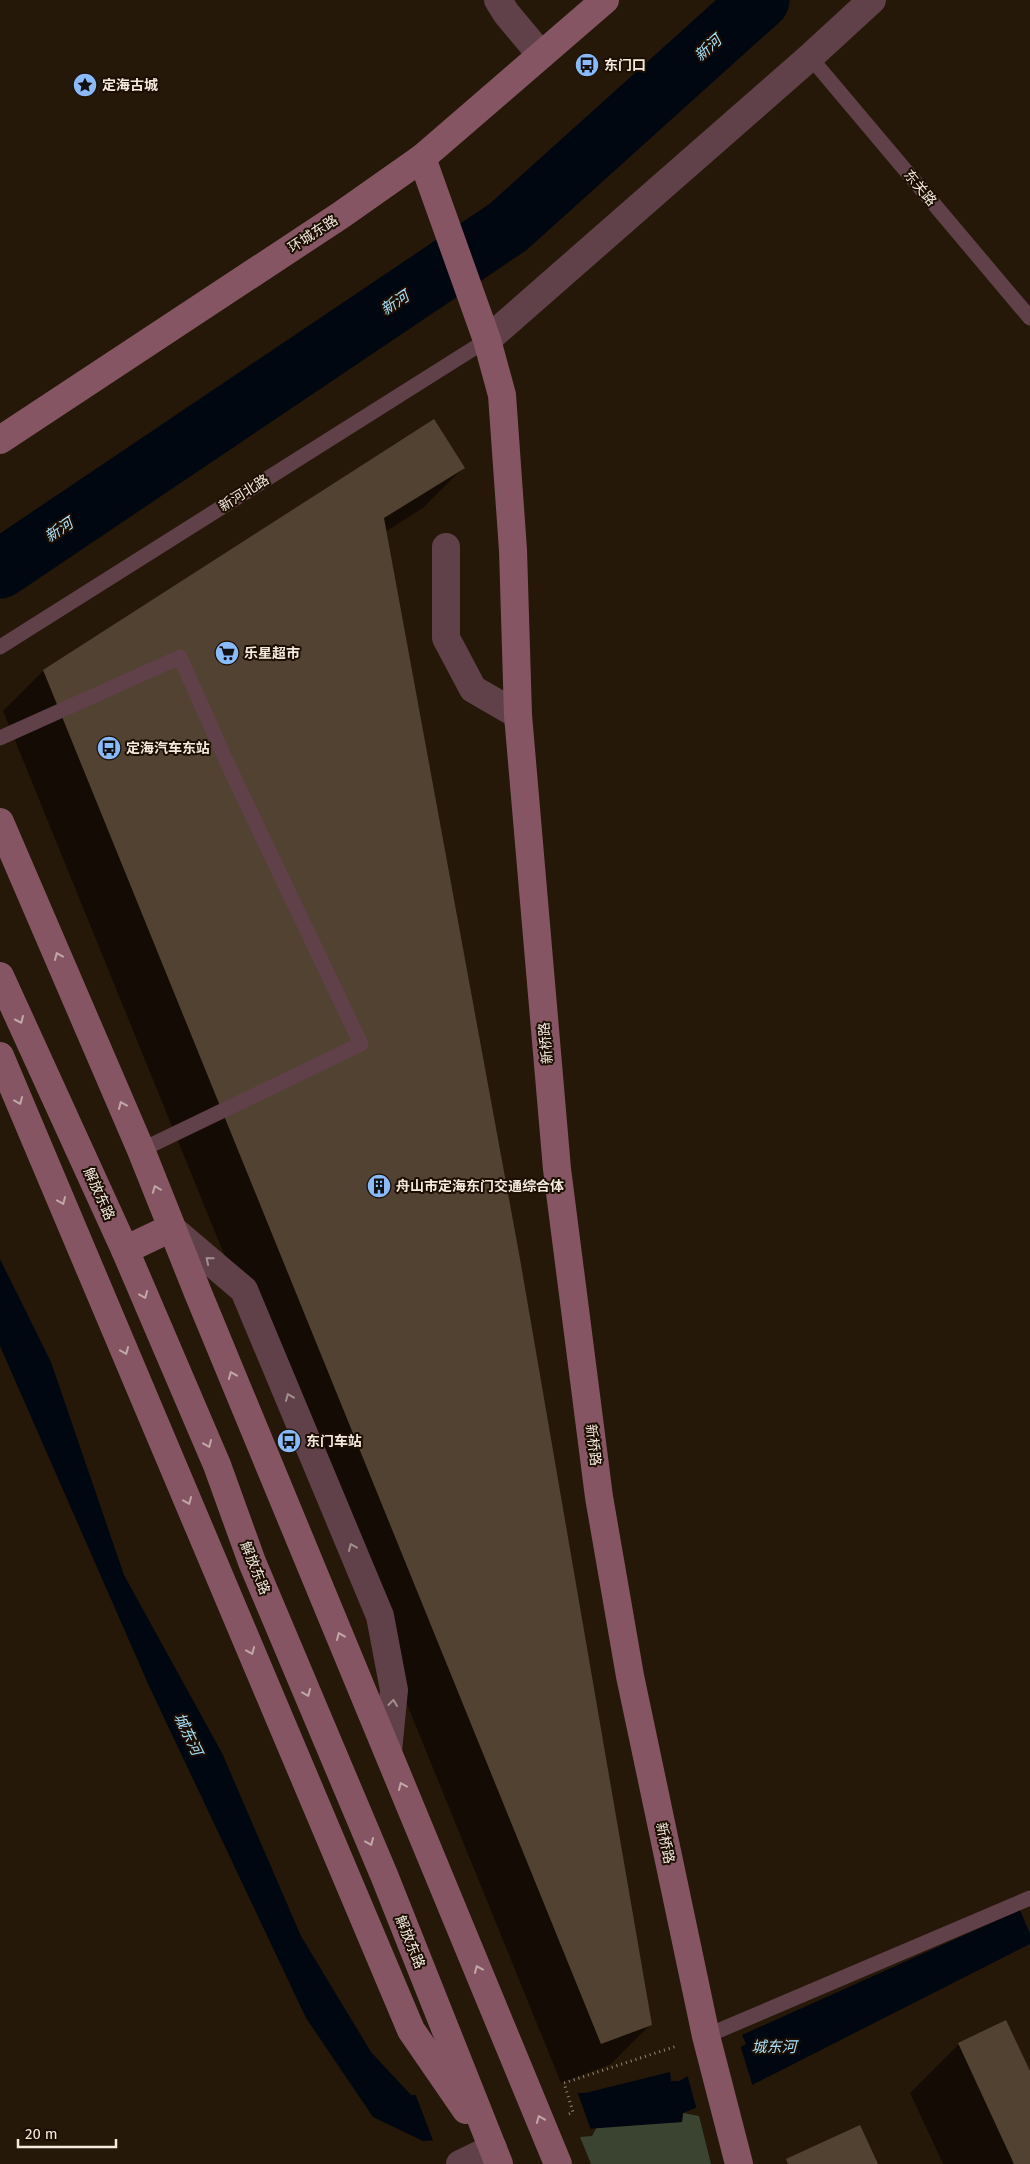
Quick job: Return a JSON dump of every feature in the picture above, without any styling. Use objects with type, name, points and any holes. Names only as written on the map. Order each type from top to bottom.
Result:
[{"type":"street","points":[[498,0],[506,13],[541,55]]},
{"type":"street","name":"环城东路","points":[[0,440],[341,215],[422,158],[605,0]]},
{"type":"street","points":[[487,340],[810,57],[872,0]]},
{"type":"street","name":"新桥路","points":[[422,158],[487,340],[502,395],[513,550],[518,715],[557,1169],[599,1497],[630,1676],[708,2046],[739,2164]]},
{"type":"street","points":[[446,547],[446,638],[473,689],[518,715]]},
{"type":"street","points":[[0,822],[141,1150],[171,1228],[558,2164]]},
{"type":"street","name":"解放东路","points":[[0,976],[124,1250],[217,1465],[252,1562],[384,1875],[496,2156]]},
{"type":"street","points":[[0,1056],[411,2030],[496,2156],[460,2164]]},
{"type":"street","points":[[124,1250],[171,1228]]},
{"type":"street","points":[[171,1228],[244,1290],[380,1616],[394,1690],[388,1751]]},
{"type":"lane","name":"东关路","points":[[810,57],[1030,318]]},
{"type":"lane","name":"新河北路","points":[[0,646],[487,340]]},
{"type":"lane","points":[[0,738],[180,657],[229,767],[361,1044],[141,1150]]},
{"type":"lane","points":[[708,2046],[1030,1898]]},
{"type":"path","points":[[573,2112],[564,2083],[708,2046]]},
{"type":"green space","points":[[683,2113],[699,2116],[711,2164],[591,2164],[580,2137],[592,2136],[597,2127],[682,2122]]},
{"type":"water","name":"城东河","points":[[0,1259],[51,1362],[124,1575],[222,1753],[301,1936],[371,2052],[411,2095],[585,2093],[670,2072],[671,2081],[679,2081],[746,2044],[742,2035],[1020,1910],[1030,1934],[1030,1944],[752,2085],[683,2113],[682,2122],[423,2141],[373,2117],[306,2018],[149,1686],[0,1346]]},
{"type":"pier","points":[[740,2045],[753,2087],[697,2110],[687,2074]]},
{"type":"pier","points":[[577,2091],[591,2130],[434,2143],[415,2093]]},
{"type":"building","name":"舟山市定海东门交通综合体","points":[[434,419],[465,468],[384,518],[520,1259],[652,2025],[601,2044],[43,670]]},
{"type":"building","points":[[1006,2020],[1030,2071],[1030,2164],[1014,2164],[958,2043]]},
{"type":"building","points":[[860,2125],[878,2164],[788,2164],[786,2159]]},
{"type":"waterway","name":"新河","points":[[0,569],[508,227],[760,0]]},
{"type":"place","name":"东门口","points":[[587,65]]},
{"type":"place","name":"定海古城","points":[[85,85]]},
{"type":"place","name":"乐星超市","points":[[227,653]]},
{"type":"place","name":"定海汽车东站","points":[[109,748]]},
{"type":"place","name":"舟山市定海东门交通综合体","points":[[379,1186]]},
{"type":"place","name":"东门车站","points":[[289,1441]]}]
